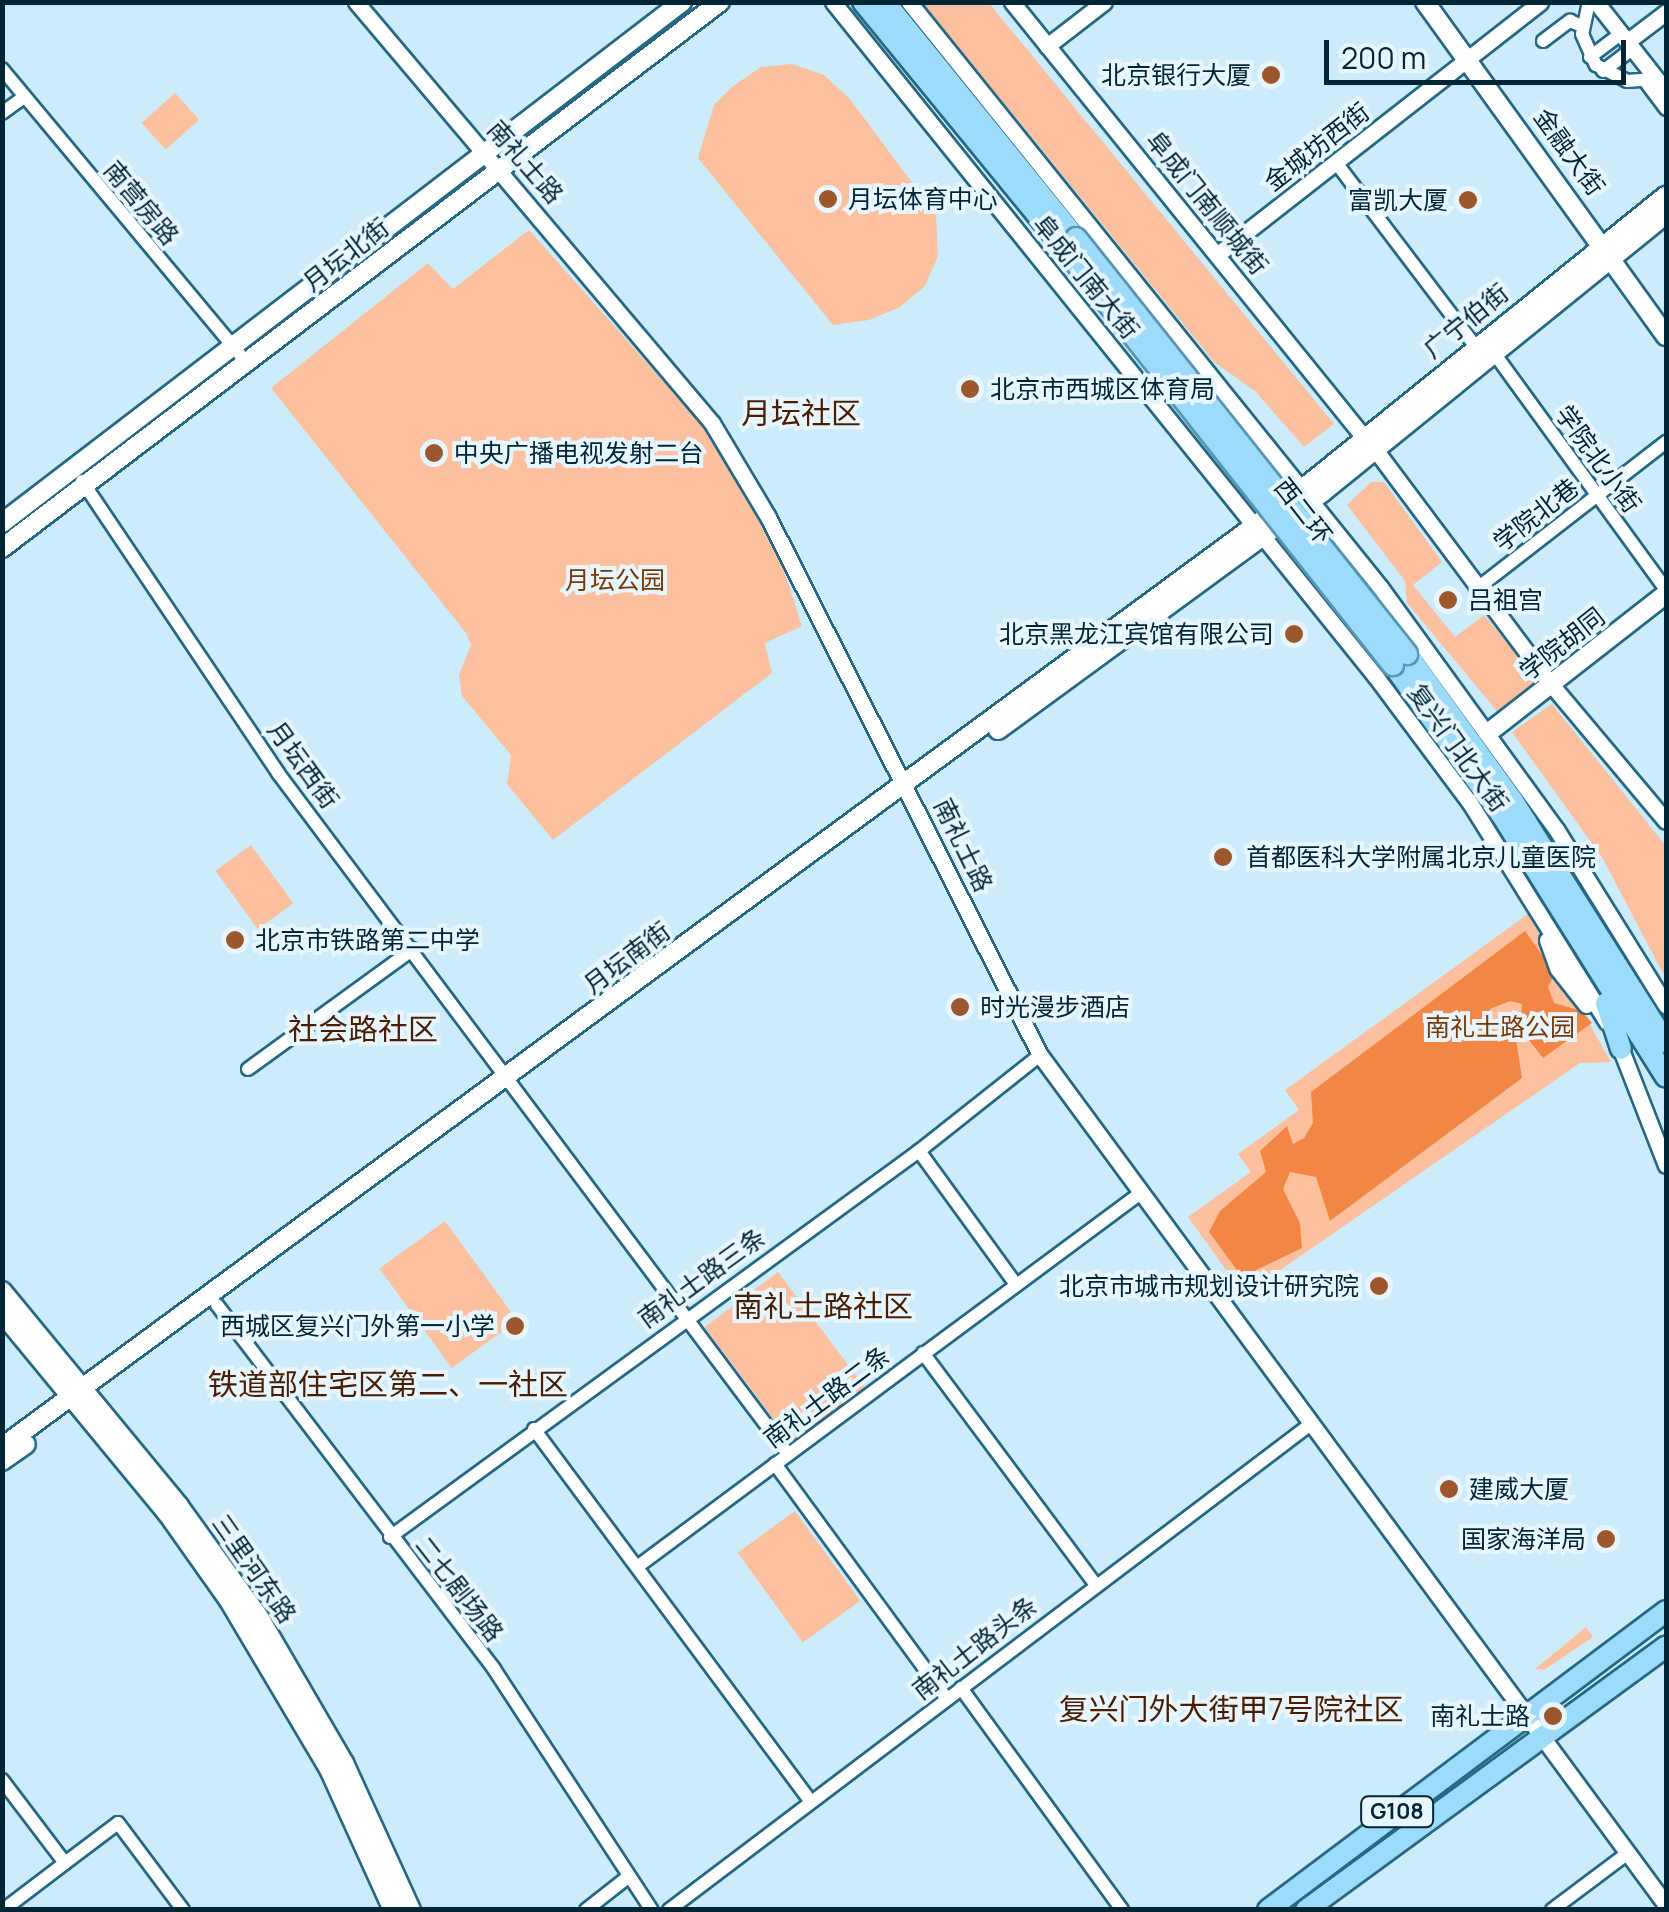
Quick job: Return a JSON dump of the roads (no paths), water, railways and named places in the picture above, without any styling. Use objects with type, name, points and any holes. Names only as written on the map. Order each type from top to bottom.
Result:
[{"type":"highway","name":"西二环","points":[[863,2],[1400,660]]},
{"type":"highway","name":"西二环","points":[[885,2],[1400,660],[1605,962],[1666,1043]]},
{"type":"highway","name":"西二环","points":[[1605,962],[1666,1077]]},
{"type":"highway","points":[[1621,1049],[1616,1021],[1597,988],[1605,962],[1666,1009]]},
{"type":"highway","name":"G108","points":[[1268,1910],[1666,1611]]},
{"type":"highway","name":"G108","points":[[1306,1910],[1666,1647]]},
{"type":"main road","name":"月坛北街","points":[[2,548],[234,348],[682,2]]},
{"type":"main road","name":"月坛北街","points":[[2,524],[79,478],[246,363],[720,2]]},
{"type":"main road","name":"金融大街","points":[[1424,2],[1473,57],[1666,322]]},
{"type":"main road","name":"广宁伯街","points":[[1368,442],[1494,353],[1666,196]]},
{"type":"main road","name":"广宁伯街","points":[[1284,512],[1475,346],[1666,214]]},
{"type":"main road","name":"金融大街","points":[[1613,247],[1666,336]]},
{"type":"main road","name":"月坛南街","points":[[2,1461],[81,1396],[1284,512]]},
{"type":"main road","name":"学院胡同","points":[[1488,733],[1666,592]]},
{"type":"main road","name":"月坛南街","points":[[2,1446],[217,1305],[513,1080]]},
{"type":"main road","name":"三里河东路","points":[[2,1291],[167,1513],[270,1665],[352,1816],[393,1910]]},
{"type":"main road","name":"三里河东路","points":[[2,1314],[81,1396],[259,1617],[338,1751],[411,1910]]},
{"type":"street","name":"南礼士路","points":[[356,2],[738,462],[908,789],[1040,1055],[1666,1905]]},
{"type":"street","name":"阜成门南大街","points":[[833,2],[1261,530]]},
{"type":"street","name":"阜成门南大街","points":[[909,2],[1305,495]]},
{"type":"street","name":"阜成门南顺城街","points":[[1012,2],[1368,442],[1550,684],[1665,817]]},
{"type":"street","points":[[1048,46],[1104,2]]},
{"type":"street","name":"金城坊西街","points":[[1218,254],[1540,2]]},
{"type":"street","points":[[1657,84],[1603,71],[1590,57],[1582,26],[1592,2],[1627,41],[1657,84],[1666,109]]},
{"type":"street","points":[[1590,57],[1627,41],[1666,12]]},
{"type":"street","points":[[1542,41],[1570,21],[1582,26]]},
{"type":"street","points":[[1603,71],[1627,41]]},
{"type":"street","name":"南营房路","points":[[2,69],[246,363]]},
{"type":"street","points":[[2,113],[23,98]]},
{"type":"street","points":[[1337,164],[1475,346]]},
{"type":"street","name":"学院北小街","points":[[1494,353],[1666,592]]},
{"type":"street","points":[[1202,457],[1246,423]]},
{"type":"street","points":[[1224,440],[1284,512]]},
{"type":"street","name":"学院北巷","points":[[1480,587],[1666,442]]},
{"type":"street","name":"月坛西街","points":[[79,478],[278,772],[513,1080],[788,1454]]},
{"type":"street","name":"复兴门北大街","points":[[1305,495],[1488,733],[1628,925],[1666,1009]]},
{"type":"street","name":"复兴门北大街","points":[[1261,530],[1470,802],[1524,892],[1557,968],[1621,1049]]},
{"type":"street","points":[[248,1069],[413,949]]},
{"type":"street","points":[[1621,1049],[1666,1165]]},
{"type":"street","name":"南礼士路三条","points":[[390,1537],[685,1317],[919,1152],[1040,1055]]},
{"type":"street","points":[[919,1152],[1016,1283]]},
{"type":"street","name":"南礼士路二条","points":[[637,1568],[1142,1192]]},
{"type":"street","name":"二七剧场路","points":[[217,1305],[494,1669],[652,1910]]},
{"type":"street","points":[[923,1353],[1095,1584]]},
{"type":"street","name":"南礼士路头条","points":[[669,1910],[1311,1424]]},
{"type":"street","points":[[534,1429],[810,1800]]},
{"type":"street","points":[[775,1464],[947,1699]]},
{"type":"street","points":[[961,1688],[1122,1910]]},
{"type":"street","points":[[2,1780],[66,1863]]},
{"type":"street","points":[[3,1910],[118,1823],[183,1910]]},
{"type":"street","points":[[1552,1910],[1628,1853]]},
{"type":"street","points":[[586,1910],[628,1877]]},
{"type":"place","name":"北京银行大厦","points":[[1271,75]]},
{"type":"place","name":"月坛体育中心","points":[[828,199]]},
{"type":"place","name":"富凯大厦","points":[[1468,200]]},
{"type":"place","name":"北京市西城区体育局","points":[[970,389]]},
{"type":"place","name":"中央广播电视发射二台","points":[[434,453]]},
{"type":"place","name":"吕祖宫","points":[[1448,600]]},
{"type":"place","name":"北京黑龙江宾馆有限公司","points":[[1294,634]]},
{"type":"place","name":"首都医科大学附属北京儿童医院","points":[[1223,857]]},
{"type":"place","name":"北京市铁路第二中学","points":[[235,940]]},
{"type":"place","name":"时光漫步酒店","points":[[960,1007]]},
{"type":"place","name":"北京市城市规划设计研究院","points":[[1379,1286]]},
{"type":"place","name":"西城区复兴门外第一小学","points":[[515,1326]]},
{"type":"place","name":"建威大厦","points":[[1449,1489]]},
{"type":"place","name":"国家海洋局","points":[[1606,1539]]},
{"type":"place","name":"南礼士路","points":[[1553,1716]]},
{"type":"district","name":"月坛社区","points":[[801,413]]},
{"type":"district","name":"社会路社区","points":[[363,1029]]},
{"type":"district","name":"南礼士路社区","points":[[823,1306]]},
{"type":"district","name":"铁道部住宅区第二、一社区","points":[[388,1384]]},
{"type":"district","name":"复兴门外大街甲7号院社区","points":[[1231,1709]]},
{"type":"park label","name":"月坛公园","points":[[615,580]]},
{"type":"park label","name":"南礼士路公园","points":[[1500,1027]]}]
